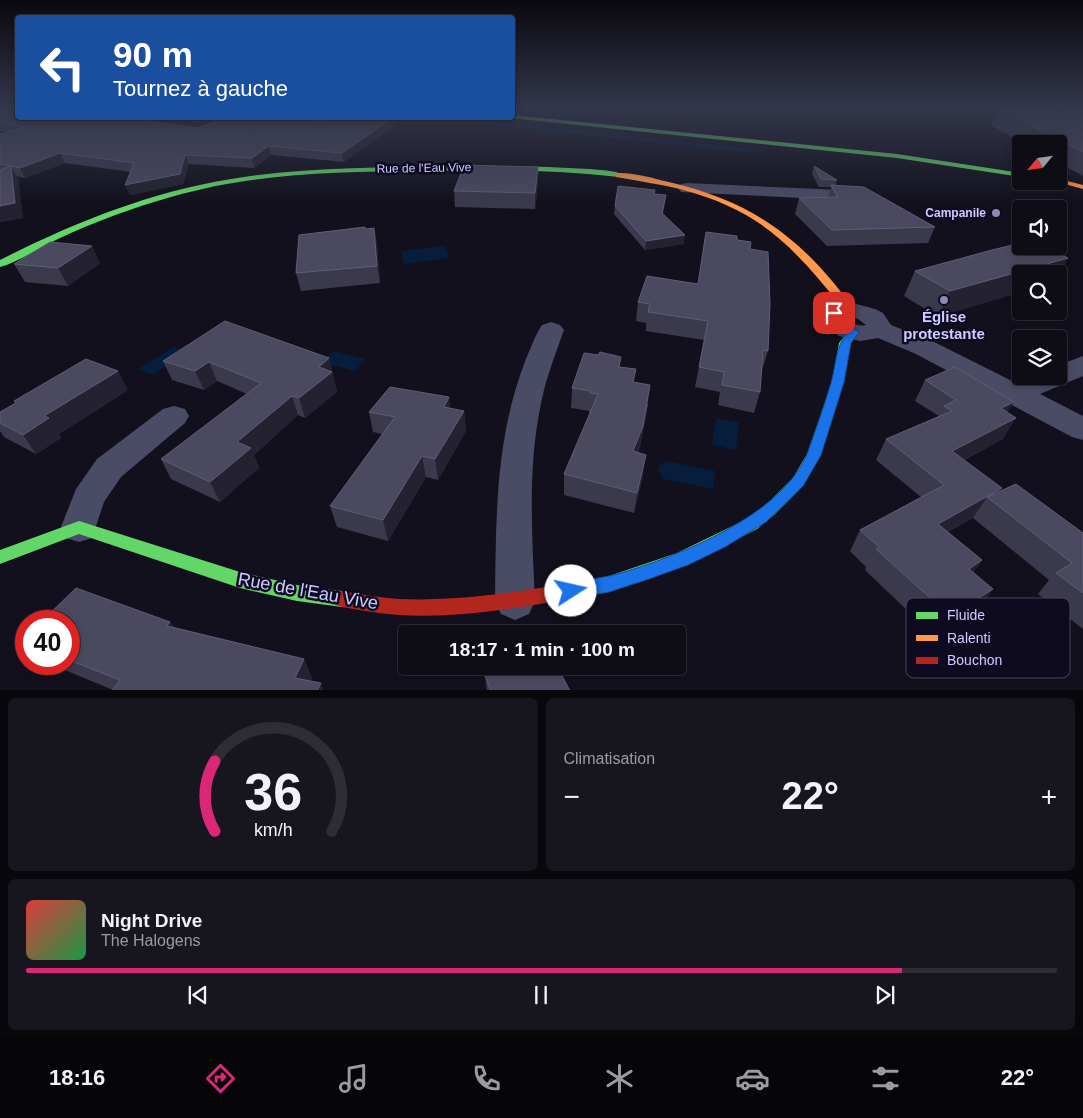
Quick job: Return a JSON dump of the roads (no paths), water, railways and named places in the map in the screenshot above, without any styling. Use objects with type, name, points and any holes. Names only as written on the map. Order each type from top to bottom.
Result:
[{"type":"street","points":[[741,140],[897,156],[1012,174]]},
{"type":"street","name":"Rue de l'Eau Vive","points":[[0,264],[65,232],[132,206],[203,186],[272,176],[358,170],[529,168],[637,178],[687,188],[725,202],[768,224],[792,246],[860,324],[845,343],[838,382],[814,455],[798,482],[769,511],[752,524],[720,542],[682,560],[609,584],[515,601],[462,606],[398,606],[297,592],[240,580],[79,527]]},
{"type":"street","points":[[1068,184],[1083,187]]},
{"type":"street","points":[[687,188],[872,196]]},
{"type":"street","points":[[860,324],[925,348],[1083,429]]},
{"type":"street","points":[[515,601],[514,479],[520,434],[528,398],[551,330]]},
{"type":"street","points":[[1067,372],[1083,365]]},
{"type":"street","points":[[1015,394],[1036,385]]},
{"type":"street","points":[[0,558],[79,527],[88,499],[108,468],[174,416]]},
{"type":"water","points":[[445,246],[449,258],[404,264],[401,251]]},
{"type":"water","points":[[173,347],[188,352],[153,375],[138,369]]},
{"type":"water","points":[[333,351],[366,359],[355,371],[320,362]]},
{"type":"water","points":[[716,418],[739,422],[736,450],[712,445]]},
{"type":"water","points":[[667,461],[715,471],[713,489],[664,479],[659,472],[659,466]]},
{"type":"waterway","points":[[650,140],[753,151]]},
{"type":"place","name":"Campanile","points":[[996,213]]},
{"type":"place","name":"Église protestante","points":[[944,300]]}]
